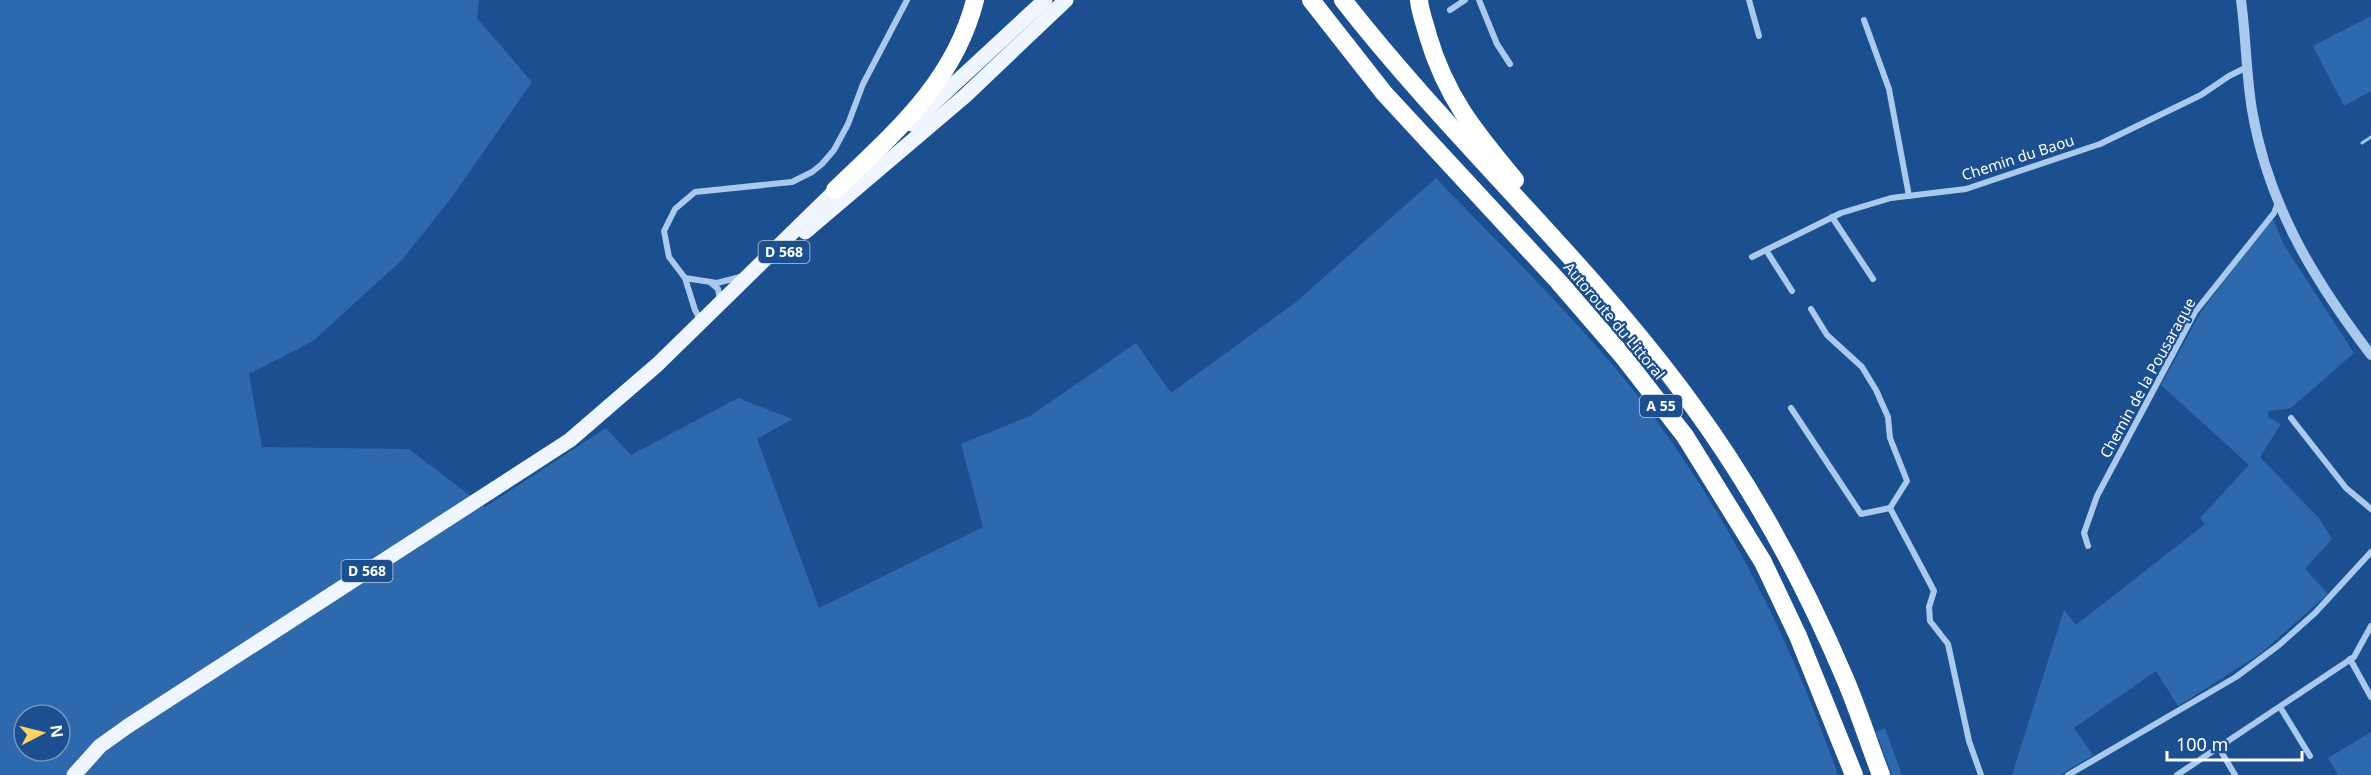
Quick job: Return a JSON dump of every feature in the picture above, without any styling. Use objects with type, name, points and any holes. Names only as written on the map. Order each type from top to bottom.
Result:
[{"type":"highway","points":[[835,190],[916,111],[930,93],[958,46],[975,0]]},
{"type":"highway","points":[[1305,0],[1384,93]]},
{"type":"highway","name":"Autoroute du Littoral","points":[[1311,0],[1384,93],[1558,281],[1622,355],[1685,436],[1763,561],[1798,636],[1854,775]]},
{"type":"highway","name":"Autoroute du Littoral","points":[[1343,0],[1435,110],[1595,285],[1641,339],[1692,405],[1733,464],[1768,521],[1806,593],[1846,682],[1881,775]]},
{"type":"highway","points":[[1419,0],[1436,65],[1455,104],[1476,134],[1641,339]]},
{"type":"main road","name":"D 568","points":[[712,315],[751,271],[835,190],[921,115],[1045,0]]},
{"type":"main road","name":"D 568","points":[[74,775],[100,746],[128,726],[570,440],[810,228],[965,96],[1066,0]]},
{"type":"street","points":[[710,282],[718,289],[712,315],[695,310],[685,278],[669,257],[664,231],[675,209],[695,192],[792,182],[822,164],[834,150],[848,124],[863,84],[907,0]]},
{"type":"street","points":[[1450,10],[1465,0]]},
{"type":"street","points":[[1479,0],[1497,44],[1510,64]]},
{"type":"street","points":[[1749,0],[1758,36]]},
{"type":"street","points":[[2241,0],[2252,110],[2261,151],[2278,203],[2324,292],[2371,355]]},
{"type":"street","points":[[1864,20],[1889,89],[1909,196]]},
{"type":"street","name":"Chemin du Baou","points":[[1752,257],[1832,217],[1891,198],[1966,189],[2100,144],[2201,95],[2247,68]]},
{"type":"street","name":"Chemin de la Pousaraque","points":[[2088,546],[2085,528],[2097,496],[2195,312],[2274,213],[2278,203]]},
{"type":"street","points":[[1832,217],[1873,279]]},
{"type":"street","points":[[1766,250],[1792,291]]},
{"type":"street","points":[[685,278],[710,282],[732,280],[751,271]]},
{"type":"street","points":[[1791,408],[1861,514],[1890,508],[1907,481],[1890,438],[1887,417],[1876,390],[1862,367],[1827,334],[1811,309]]},
{"type":"street","points":[[2291,418],[2346,488],[2371,509]]},
{"type":"street","points":[[1890,508],[1934,591],[1929,607],[1930,621],[1948,644],[1968,741],[1981,775]]},
{"type":"street","points":[[2068,775],[2236,678],[2279,645],[2315,613],[2371,552]]},
{"type":"street","points":[[2177,775],[2354,657],[2371,626]]},
{"type":"street","points":[[2350,659],[2371,697]]},
{"type":"street","points":[[2280,707],[2310,756]]},
{"type":"street","points":[[2218,748],[2235,775]]},
{"type":"shaded area","points":[[0,0],[479,0],[477,18],[532,82],[452,197],[402,260],[313,341],[249,374],[262,447],[409,449],[485,507],[606,428],[631,455],[738,398],[792,419],[757,439],[819,608],[983,527],[961,444],[1030,416],[1136,343],[1171,393],[1296,302],[1436,178],[1578,325],[1631,388],[1685,461],[1737,547],[1782,636],[1838,775],[0,775]]},
{"type":"shaded area","points":[[2371,16],[2371,91],[2344,106],[2313,46]]},
{"type":"shaded area","points":[[2273,219],[2284,245],[2354,353],[2291,408],[2269,411],[2268,417],[2281,424],[2260,457],[2319,518],[2332,539],[2305,569],[2328,594],[2260,654],[2178,706],[2156,671],[2074,728],[2093,755],[2060,775],[2012,775],[2064,610],[2076,625],[2205,524],[2200,518],[2249,465],[2161,385],[2202,310]]},
{"type":"shaded area","points":[[1885,728],[1902,775],[1892,775],[1876,732]]},
{"type":"shaded area","points":[[2371,732],[2371,775],[2338,775],[2328,758]]},
{"type":"waterway","points":[[2362,143],[2371,137]]}]
